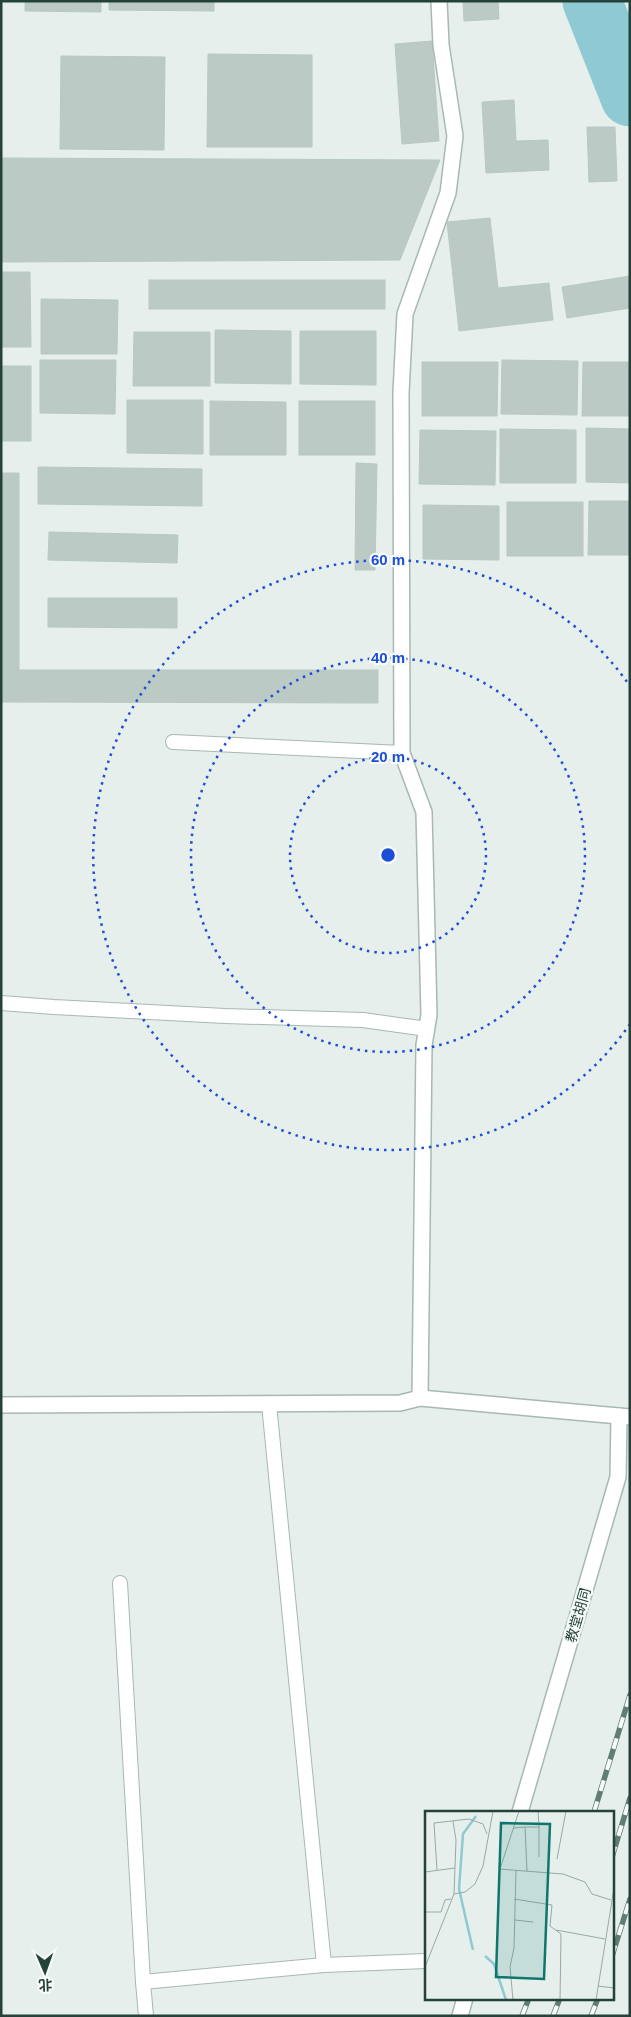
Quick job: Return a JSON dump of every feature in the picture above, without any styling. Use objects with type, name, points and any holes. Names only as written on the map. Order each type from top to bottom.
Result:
[{"type":"street","points":[[420,1398],[424,1044],[429,1015],[424,812],[402,753],[401,393],[405,314],[448,193],[455,136],[441,45],[439,1]]},
{"type":"street","points":[[1,1406],[400,1403],[420,1398],[625,1416]]},
{"type":"street","name":"教堂胡同","points":[[520,1811],[618,1477],[625,1416]]},
{"type":"street","points":[[460,2016],[464,2000]]},
{"type":"lane","points":[[173,742],[402,753]]},
{"type":"lane","points":[[1,1002],[54,1007],[225,1016],[363,1020],[426,1029]]},
{"type":"lane","points":[[269,1404],[324,1965]]},
{"type":"lane","points":[[120,1583],[146,2016]]},
{"type":"lane","points":[[143,1982],[324,1965],[425,1961]]},
{"type":"building","points":[[25,1],[101,1],[101,12],[25,11]]},
{"type":"building","points":[[109,1],[214,1],[214,11],[109,10]]},
{"type":"building","points":[[463,1],[498,1],[499,19],[464,21]]},
{"type":"building","points":[[432,41],[439,141],[402,144],[395,44]]},
{"type":"building","points":[[208,54],[312,55],[312,147],[207,147]]},
{"type":"building","points":[[61,56],[165,57],[164,150],[60,149]]},
{"type":"building","points":[[514,100],[516,141],[548,140],[549,170],[486,173],[482,102]]},
{"type":"building","points":[[587,127],[615,127],[617,181],[589,182]]},
{"type":"building","points":[[1,158],[440,160],[400,260],[1,262]]},
{"type":"building","points":[[490,218],[498,288],[549,283],[553,320],[459,331],[447,222]]},
{"type":"building","points":[[1,272],[30,272],[31,347],[1,347]]},
{"type":"building","points":[[630,276],[630,308],[567,318],[562,287]]},
{"type":"building","points":[[149,280],[385,280],[385,309],[149,309]]},
{"type":"building","points":[[41,299],[118,300],[117,354],[41,354]]},
{"type":"building","points":[[215,330],[291,331],[291,384],[215,383]]},
{"type":"building","points":[[300,331],[376,331],[376,385],[300,384]]},
{"type":"building","points":[[134,332],[210,332],[210,386],[133,386]]},
{"type":"building","points":[[40,360],[116,360],[115,414],[40,413]]},
{"type":"building","points":[[502,360],[578,361],[577,415],[501,414]]},
{"type":"building","points":[[422,362],[498,362],[497,416],[422,416]]},
{"type":"building","points":[[583,362],[630,362],[630,416],[582,416]]},
{"type":"building","points":[[1,366],[31,366],[31,441],[1,441]]},
{"type":"building","points":[[127,400],[203,400],[203,454],[127,453]]},
{"type":"building","points":[[210,401],[286,402],[286,455],[210,455]]},
{"type":"building","points":[[299,401],[375,401],[375,455],[299,455]]},
{"type":"building","points":[[586,428],[630,429],[630,483],[586,482]]},
{"type":"building","points":[[500,429],[576,430],[576,483],[500,483]]},
{"type":"building","points":[[420,430],[496,431],[495,485],[419,484]]},
{"type":"building","points":[[356,463],[377,464],[375,570],[355,570]]},
{"type":"building","points":[[38,467],[202,469],[202,506],[38,504]]},
{"type":"building","points":[[1,473],[19,473],[19,670],[378,670],[378,703],[1,702]]},
{"type":"building","points":[[589,501],[630,501],[630,555],[588,555]]},
{"type":"building","points":[[507,502],[583,502],[583,556],[507,556]]},
{"type":"building","points":[[423,505],[499,506],[499,560],[423,559]]},
{"type":"building","points":[[49,532],[178,535],[177,563],[48,560]]},
{"type":"building","points":[[48,598],[177,598],[177,628],[48,627]]},
{"type":"waterway","points":[[592,1],[630,97]]},
{"type":"railway","points":[[594,1811],[630,1695]]},
{"type":"railway","points":[[614,1850],[630,1798]]},
{"type":"railway","points":[[614,1950],[630,1899]]},
{"type":"railway","points":[[522,2016],[528,2000]]},
{"type":"railway","points":[[553,2016],[559,2000]]},
{"type":"railway","points":[[591,2016],[597,2000]]}]
